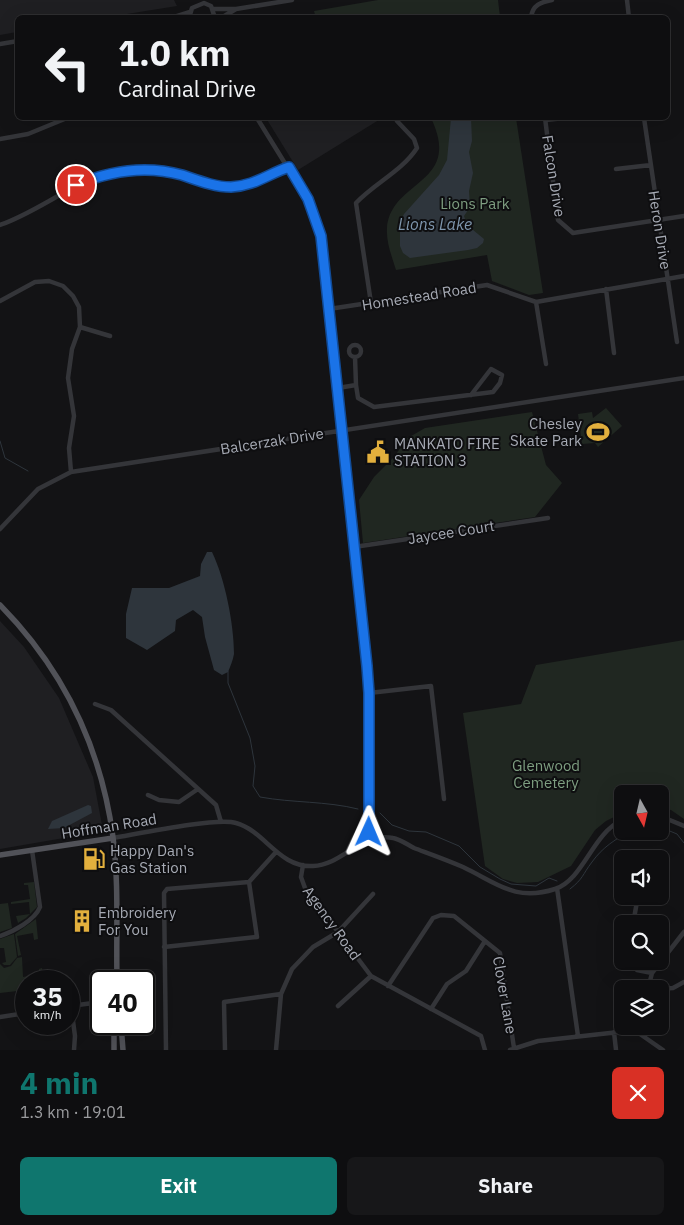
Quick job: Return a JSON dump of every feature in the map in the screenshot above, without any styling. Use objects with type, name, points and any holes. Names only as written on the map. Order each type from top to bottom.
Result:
[{"type":"main road","points":[[0,605],[42,655],[60,680],[80,720],[102,781],[113,838],[117,970]]},
{"type":"main road","name":"Hoffman Road","points":[[0,855],[113,838]]},
{"type":"main road","points":[[114,1035],[114,1050]]},
{"type":"main road","points":[[122,1035],[123,1050]]},
{"type":"street","points":[[190,0],[190,15]]},
{"type":"street","points":[[178,15],[191,10],[199,3],[206,2],[214,9],[236,9],[292,0]]},
{"type":"street","points":[[532,15],[534,8],[540,3],[552,0]]},
{"type":"street","points":[[627,0],[629,15]]},
{"type":"street","points":[[214,9],[215,15]]},
{"type":"street","points":[[226,15],[236,9]]},
{"type":"street","points":[[0,44],[15,42]]},
{"type":"street","points":[[0,139],[28,134],[62,120]]},
{"type":"street","points":[[257,120],[308,199],[321,236],[369,693],[370,821],[367,840]]},
{"type":"street","name":"Falcon Drive","points":[[545,120],[558,220],[574,234],[658,219]]},
{"type":"street","name":"Heron Drive","points":[[644,120],[677,342]]},
{"type":"street","points":[[371,303],[356,202],[411,157],[416,148],[414,140],[397,121]]},
{"type":"street","points":[[616,169],[651,165]]},
{"type":"street","points":[[0,225],[76,185],[117,172],[139,170],[167,172],[232,187],[256,183],[289,167]]},
{"type":"street","points":[[658,219],[684,216]]},
{"type":"street","name":"Homestead Road","points":[[329,309],[487,285],[536,302],[684,276]]},
{"type":"street","points":[[0,301],[35,282],[49,281],[63,286],[74,296],[80,312],[80,327],[72,350],[68,378],[74,416],[69,448],[71,472]]},
{"type":"street","points":[[606,289],[614,353]]},
{"type":"street","points":[[536,302],[546,364]]},
{"type":"street","points":[[80,327],[110,336]]},
{"type":"street","points":[[355,358],[358,398],[374,407],[471,395],[493,392],[500,384],[502,375],[492,369],[471,395]]},
{"type":"street","name":"Balcerzak Drive","points":[[0,529],[38,489],[71,472],[684,378]]},
{"type":"street","points":[[338,388],[356,385]]},
{"type":"street","name":"Jaycee Court","points":[[354,547],[548,518]]},
{"type":"street","points":[[369,693],[431,686],[444,799]]},
{"type":"street","points":[[95,704],[111,710],[216,805],[221,822]]},
{"type":"street","points":[[148,795],[159,800],[179,802],[198,789]]},
{"type":"street","points":[[669,820],[684,826]]},
{"type":"street","name":"Agency Road","points":[[221,822],[230,821],[244,825],[276,852],[303,865],[301,877],[304,888],[371,976],[482,1036],[485,1050]]},
{"type":"street","name":"Hoffman Road","points":[[113,838],[221,822]]},
{"type":"street","points":[[303,865],[326,864],[367,840],[393,838],[464,868],[505,890],[530,894],[557,888],[571,878],[602,835],[614,824]]},
{"type":"street","points":[[0,936],[18,928],[39,910],[32,850]]},
{"type":"street","points":[[166,1050],[164,898],[167,889],[250,882],[276,852]]},
{"type":"street","points":[[164,947],[257,937],[250,882]]},
{"type":"street","points":[[557,888],[578,1036]]},
{"type":"street","points":[[276,1050],[281,994],[292,969],[313,947],[338,932],[373,894]]},
{"type":"street","name":"Clover Lane","points":[[388,986],[433,918],[441,914],[454,916],[500,953],[512,1049]]},
{"type":"street","points":[[650,980],[652,973],[684,932]]},
{"type":"street","points":[[432,1009],[447,984],[466,971],[485,941]]},
{"type":"street","points":[[637,970],[652,973]]},
{"type":"street","points":[[338,1006],[371,976]]},
{"type":"street","points":[[669,989],[684,982]]},
{"type":"street","points":[[224,1050],[224,1002],[281,994]]},
{"type":"street","points":[[0,1017],[15,1015]]},
{"type":"street","points":[[512,1049],[538,1041],[614,1032]]},
{"type":"street","points":[[74,1050],[75,1035]]},
{"type":"street","points":[[614,1035],[616,1050]]},
{"type":"street","points":[[641,1035],[663,1050]]},
{"type":"shaded area","points":[[0,0],[174,0],[177,6],[121,15],[15,15],[15,32],[0,35]]},
{"type":"shaded area","points":[[267,120],[379,120],[298,170]]},
{"type":"shaded area","points":[[0,621],[24,647],[59,698],[93,777],[102,825],[93,833],[0,849]]},
{"type":"green space","points":[[378,0],[498,0],[500,15],[315,15],[314,11]]},
{"type":"green space","name":"Lions Park","points":[[432,120],[516,120],[543,293],[529,295],[492,281],[487,255],[396,270],[388,244],[387,233],[391,212],[400,200],[432,169],[438,157],[438,140]]},
{"type":"green space","name":"Chesley Skate Park","points":[[606,408],[622,426],[598,447],[595,443],[582,444],[578,414],[592,412],[593,418]]},
{"type":"green space","points":[[532,412],[546,465],[562,483],[535,517],[363,543],[359,500],[374,477],[395,456],[406,439],[425,428]]},
{"type":"green space","name":"Glenwood Cemetery","points":[[684,640],[684,819],[669,810],[669,785],[614,785],[614,817],[595,830],[571,866],[538,882],[517,883],[503,879],[485,866],[463,713],[521,704],[536,665]]},
{"type":"green space","points":[[34,882],[37,907],[30,914],[29,902],[11,904],[11,902],[30,899],[28,885],[24,885],[24,883]]},
{"type":"green space","points":[[8,903],[12,928],[0,932],[0,904]]},
{"type":"green space","points":[[30,914],[26,918],[18,923],[16,916]]},
{"type":"green space","points":[[36,919],[38,939],[34,940],[33,933],[17,936],[21,955],[18,956],[15,934]]},
{"type":"green space","points":[[14,934],[17,957],[10,965],[4,965],[2,963],[6,962],[4,948],[0,948],[0,939]]},
{"type":"green space","points":[[22,957],[23,970],[15,970],[15,991],[0,993],[0,964],[4,968],[11,966],[17,958]]},
{"type":"water","name":"Lions Lake","points":[[451,120],[471,120],[472,141],[469,152],[473,173],[469,191],[470,207],[464,216],[467,225],[484,239],[483,243],[477,248],[468,250],[410,258],[403,253],[400,246],[400,222],[404,214],[439,175],[447,160]]},
{"type":"water","points":[[207,552],[212,552],[221,575],[228,602],[234,642],[234,656],[228,672],[222,675],[214,670],[202,617],[193,610],[176,620],[175,631],[147,650],[126,638],[126,614],[132,588],[169,588],[200,576],[201,564]]},
{"type":"water","points":[[88,805],[91,806],[92,813],[64,828],[48,829],[52,821]]},
{"type":"waterway","points":[[0,441],[5,458],[28,471]]},
{"type":"waterway","points":[[228,671],[228,683],[250,738],[255,766],[253,786],[260,797],[358,809]]},
{"type":"waterway","points":[[380,813],[392,825],[409,831],[426,832],[459,846],[480,867],[511,884],[536,886],[549,878],[557,881]]},
{"type":"waterway","points":[[669,831],[677,834],[684,843]]},
{"type":"waterway","points":[[570,889],[596,857],[615,840]]},
{"type":"place","name":"Chesley Skate Park","points":[[598,432]]},
{"type":"place","name":"MANKATO FIRE STATION 3","points":[[378,452]]},
{"type":"place","name":"Happy Dan's Gas Station","points":[[94,859]]},
{"type":"place","name":"Embroidery For You","points":[[82,921]]},
{"type":"route","points":[[76,185],[93,178],[117,172],[139,170],[167,172],[216,185],[245,186],[256,183],[279,170],[289,167],[308,199],[321,236],[367,666],[369,693],[369,832]]}]
